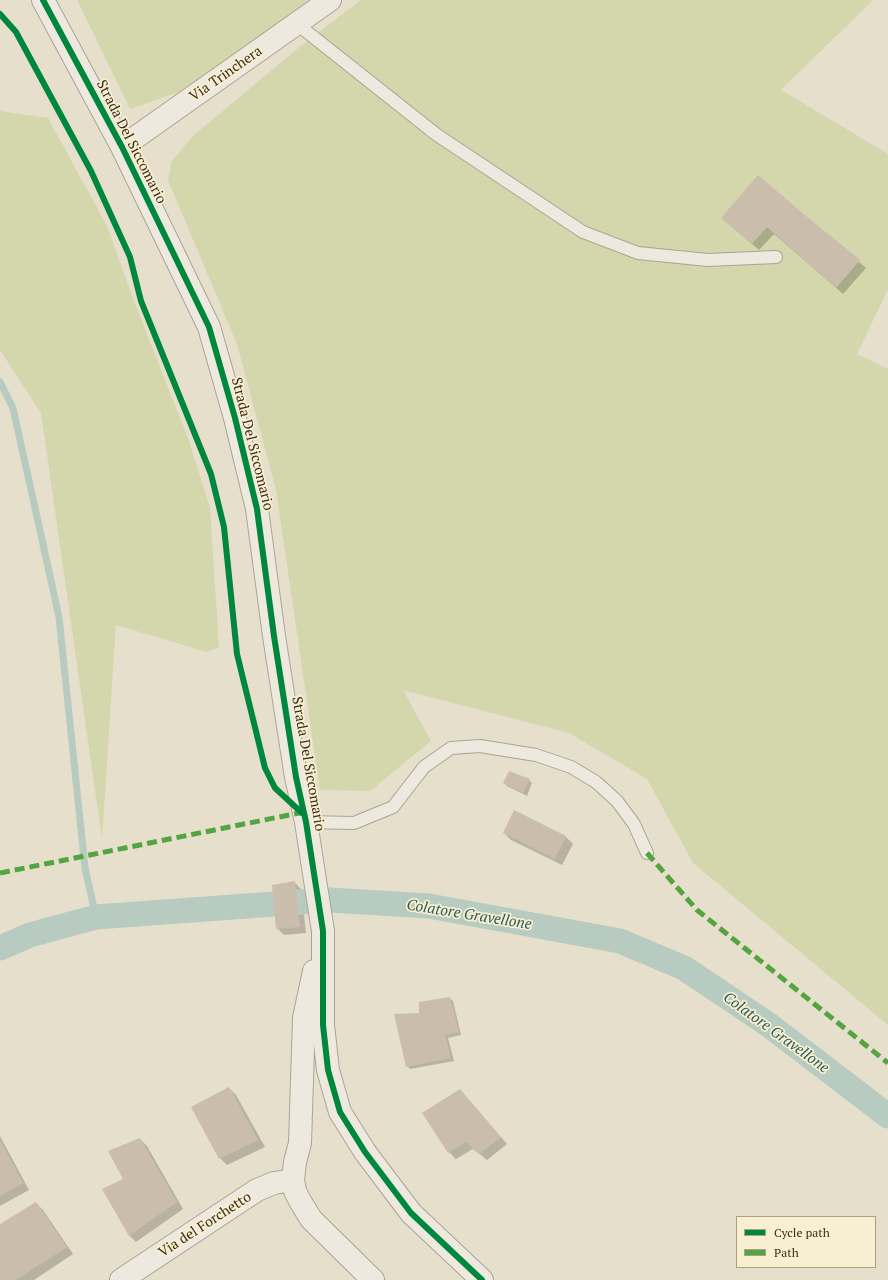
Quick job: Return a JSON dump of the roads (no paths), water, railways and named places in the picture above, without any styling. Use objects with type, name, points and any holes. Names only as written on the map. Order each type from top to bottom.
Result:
[{"type":"street","name":"Strada Del Siccomario","points":[[43,0],[122,147],[209,327],[235,418],[257,508],[275,644],[296,777],[306,822],[323,931]]},
{"type":"street","name":"Via Trinchera","points":[[122,147],[330,0]]},
{"type":"street","points":[[323,931],[304,1018],[300,1143],[295,1162],[293,1180],[295,1191],[311,1219],[373,1280]]},
{"type":"street","points":[[323,931],[323,1026],[328,1070],[340,1112],[365,1152],[411,1213],[482,1280]]},
{"type":"street","name":"Via del Forchetto","points":[[122,1280],[257,1190],[274,1183],[293,1180]]},
{"type":"lane","points":[[297,24],[437,135],[583,232],[638,253],[708,260],[776,256]]},
{"type":"lane","points":[[306,822],[354,823],[393,807],[424,767],[451,748],[480,746],[536,755],[571,767],[596,782],[617,801],[634,824],[647,853]]},
{"type":"waterway","points":[[0,382],[13,408],[59,617],[85,868],[96,917]]},
{"type":"waterway","name":"Colatore Gravellone","points":[[0,948],[30,935],[96,917],[329,900],[429,906],[620,941],[684,968],[769,1025],[888,1116]]}]
